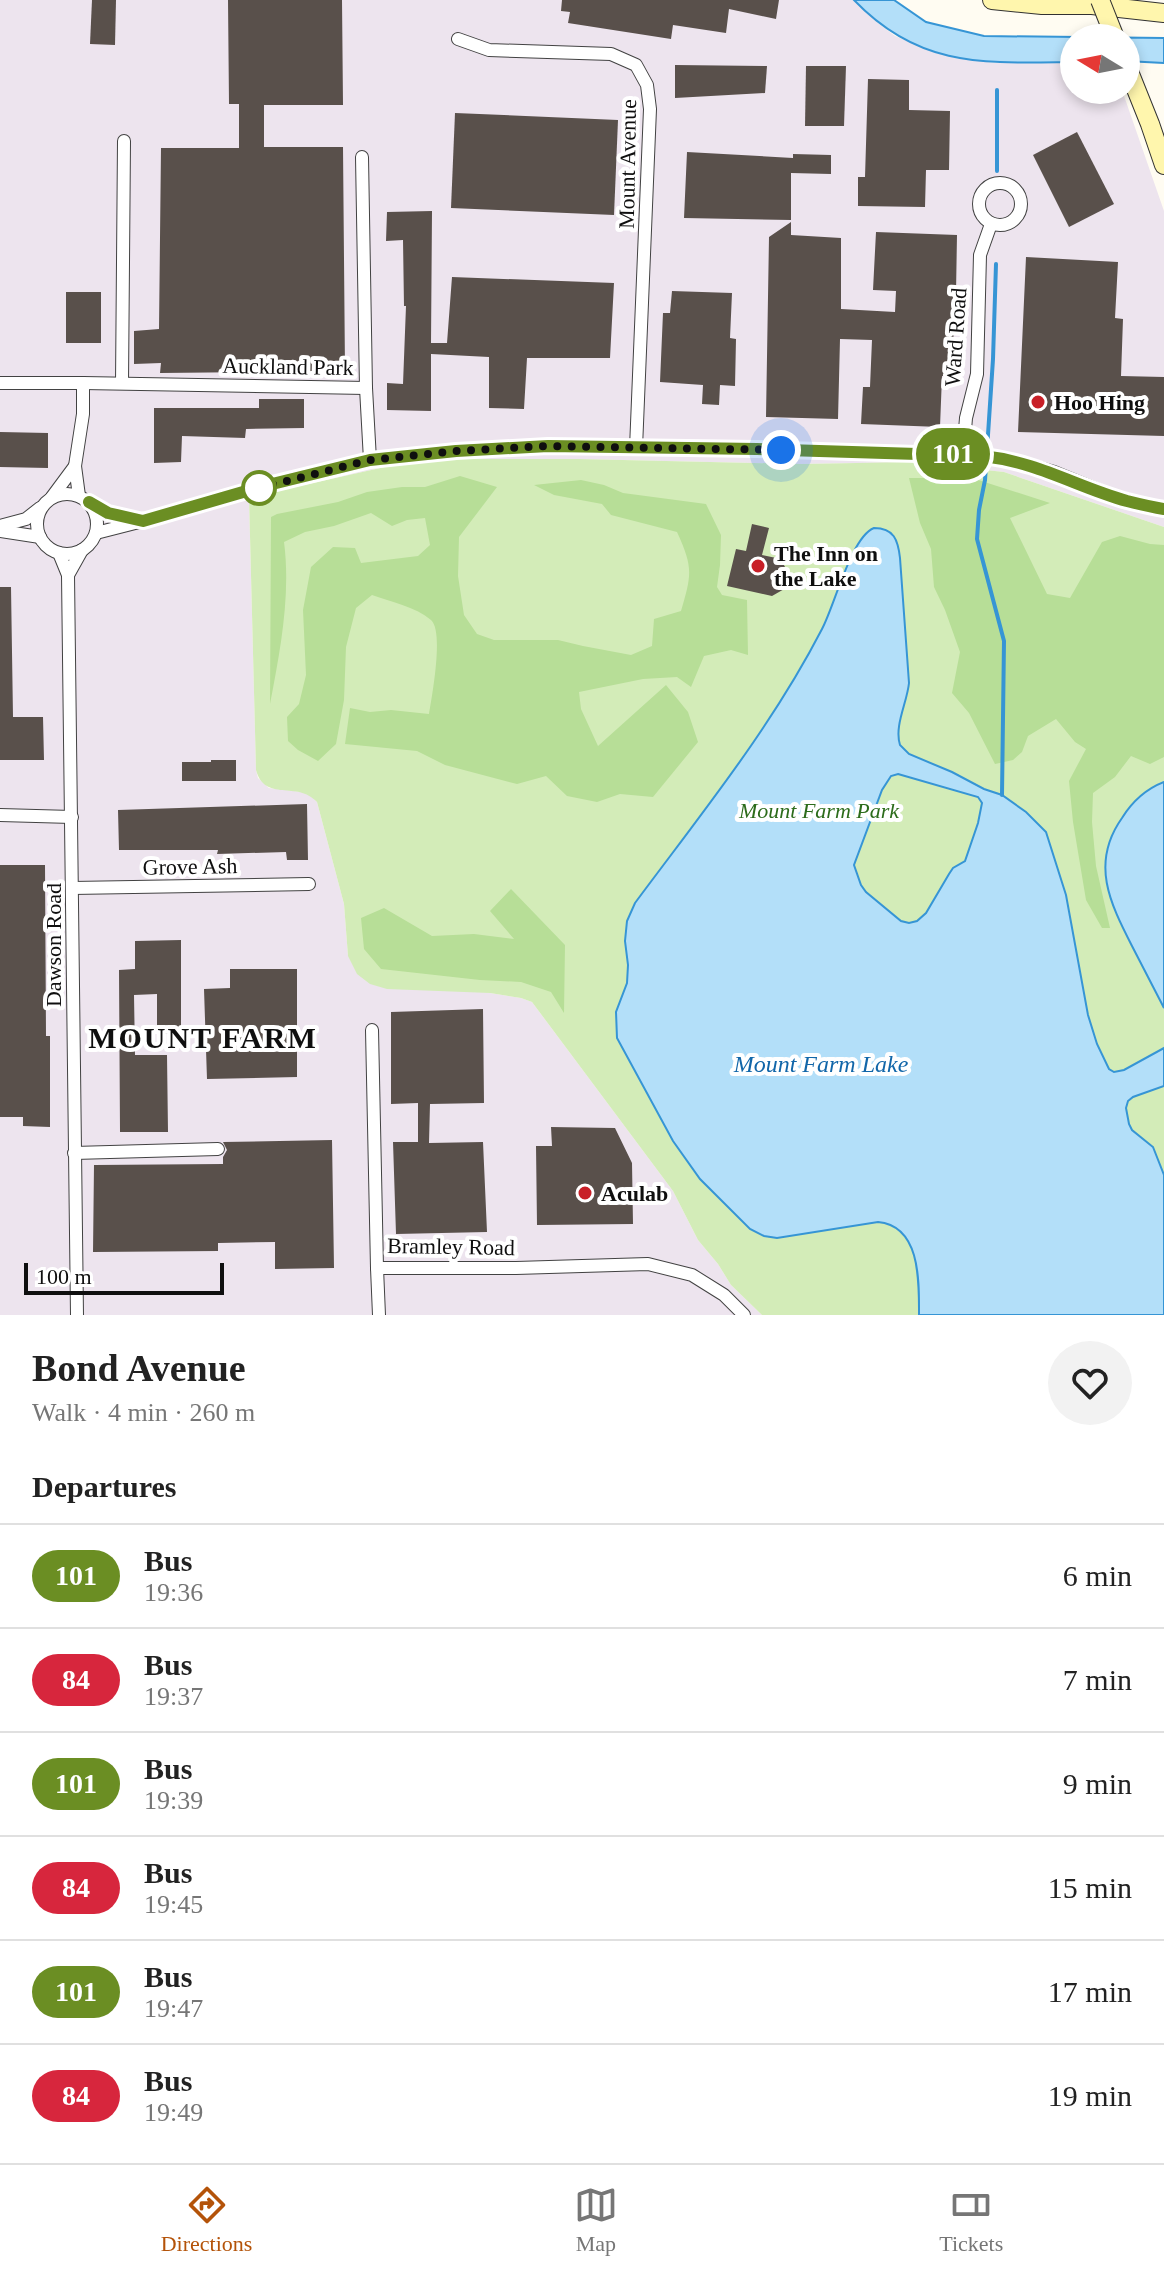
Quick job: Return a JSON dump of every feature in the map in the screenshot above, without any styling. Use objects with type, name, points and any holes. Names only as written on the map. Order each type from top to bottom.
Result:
[{"type":"street","points":[[992,0],[1042,5],[1092,5],[1164,13]]},
{"type":"street","points":[[1100,0],[1109,24]]},
{"type":"street","name":"Mount Avenue","points":[[458,39],[489,50],[611,54],[636,65],[647,85],[650,109],[636,448]]},
{"type":"street","points":[[1140,99],[1164,165]]},
{"type":"street","points":[[122,383],[124,141]]},
{"type":"street","name":"Auckland Park","points":[[0,383],[366,388],[362,157]]},
{"type":"street","name":"Ward Road","points":[[963,454],[966,418],[977,374],[980,255],[991,224]]},
{"type":"street","points":[[41,508],[37,527],[49,549],[71,554],[88,546],[96,533],[97,517],[84,499],[75,466],[83,414],[83,383]]},
{"type":"street","points":[[366,388],[370,460]]},
{"type":"street","points":[[96,533],[370,460],[548,446],[987,456],[1054,472],[1125,501],[1164,509]]},
{"type":"street","points":[[0,528],[26,519],[41,508],[75,466]]},
{"type":"street","points":[[52,497],[70,493],[108,513],[143,521]]},
{"type":"street","points":[[0,528],[40,537]]},
{"type":"street","points":[[68,575],[82,550]]},
{"type":"street","name":"Dawson Road","points":[[59,553],[68,575],[77,1315]]},
{"type":"street","points":[[0,815],[72,817]]},
{"type":"street","name":"Grove Ash","points":[[72,888],[309,884]]},
{"type":"street","name":"Bramley Road","points":[[372,1030],[377,1268],[648,1264],[692,1275],[724,1295],[744,1315]]},
{"type":"street","points":[[74,1153],[218,1149]]},
{"type":"street","points":[[377,1268],[379,1315]]},
{"type":"shaded area","points":[[0,0],[855,0],[895,36],[955,58],[995,63],[1060,62],[1060,104],[1127,104],[1164,211],[1164,527],[1004,472],[912,462],[802,464],[421,459],[249,497],[256,770],[258,778],[269,788],[303,792],[317,802],[344,904],[348,956],[532,1002],[673,1191],[698,1240],[731,1285],[762,1315],[0,1315]]},
{"type":"green space","name":"Mount Farm Park","points":[[421,459],[802,464],[912,462],[1004,472],[1164,527],[1164,1315],[762,1315],[731,1285],[698,1240],[673,1191],[532,1002],[490,993],[387,989],[370,984],[357,974],[348,956],[344,904],[317,802],[300,792],[267,786],[256,770],[249,497]]},
{"type":"green space","points":[[460,476],[497,487],[459,537],[458,576],[464,615],[477,634],[494,640],[558,640],[631,655],[652,646],[654,619],[681,611],[685,598],[689,571],[677,532],[611,515],[602,504],[554,495],[534,485],[581,480],[623,493],[706,504],[721,535],[717,587],[722,595],[747,600],[748,655],[731,650],[704,656],[691,687],[677,677],[643,679],[579,692],[581,709],[598,746],[666,685],[688,712],[698,742],[653,797],[620,794],[597,802],[567,796],[546,776],[517,784],[445,765],[417,751],[345,744],[350,708],[370,712],[391,710],[429,714],[436,664],[435,626],[418,612],[372,595],[356,608],[346,647],[344,700],[336,744],[318,761],[288,741],[287,717],[299,704],[306,675],[303,610],[311,567],[333,547],[355,548],[361,563],[418,556],[430,545],[425,518],[392,526],[371,513],[305,532],[284,542],[285,603],[270,704],[271,517],[367,492],[425,487]]},
{"type":"green space","points":[[909,478],[972,478],[1050,503],[1010,518],[1047,594],[1070,598],[1102,542],[1120,536],[1164,545],[1164,757],[1150,764],[1131,756],[1115,777],[1093,793],[1096,866],[1110,928],[1102,928],[1086,900],[1073,822],[1069,781],[1086,749],[1075,742],[1056,719],[1028,736],[1022,752],[1013,760],[995,764],[969,713],[952,693],[960,652],[934,587],[931,549],[920,523]]},
{"type":"green space","points":[[511,889],[565,945],[564,1013],[551,992],[521,982],[381,969],[364,949],[361,918],[384,908],[432,936],[474,934],[514,939],[490,911]]},
{"type":"water","points":[[854,0],[894,0],[926,22],[984,36],[1060,37],[1060,62],[983,61],[956,57],[904,39],[879,23]]},
{"type":"water","points":[[1140,38],[1164,38],[1164,63],[1140,62]]},
{"type":"water","name":"Mount Farm Lake","points":[[874,528],[886,530],[894,536],[899,552],[909,683],[900,722],[900,745],[909,754],[1002,795],[1026,812],[1046,832],[1066,895],[1088,1015],[1109,1069],[1114,1072],[1124,1070],[1164,1048],[1164,1086],[1133,1097],[1126,1108],[1132,1130],[1153,1147],[1164,1175],[1164,1315],[919,1315],[915,1258],[903,1234],[892,1226],[878,1222],[777,1238],[750,1229],[700,1179],[673,1141],[617,1038],[616,1012],[627,983],[627,921],[635,903],[781,701],[822,629],[851,558],[866,534]],"holes":[[[898,774],[978,797],[982,803],[978,823],[965,861],[953,868],[926,913],[917,921],[901,921],[866,892],[854,865],[882,790],[891,776]]]},
{"type":"water","points":[[1164,782],[1164,1008],[1117,914],[1105,867],[1112,835],[1126,812],[1145,792]]},
{"type":"building","points":[[92,0],[116,0],[115,45],[90,44]]},
{"type":"building","points":[[228,0],[342,0],[343,105],[264,105],[264,147],[343,147],[345,371],[160,373],[161,363],[134,364],[134,331],[159,329],[161,148],[239,148],[239,104],[229,104]]},
{"type":"building","points":[[562,0],[779,0],[776,19],[729,9],[726,33],[673,25],[671,39],[568,23],[570,12],[561,11]]},
{"type":"building","points":[[675,65],[767,66],[765,93],[675,98]]},
{"type":"building","points":[[806,66],[846,66],[844,126],[805,126]]},
{"type":"building","points":[[868,79],[909,80],[909,110],[950,111],[949,170],[926,170],[925,207],[858,206],[858,177],[865,177]]},
{"type":"building","points":[[455,113],[618,120],[614,215],[451,208]]},
{"type":"building","points":[[1077,132],[1114,204],[1069,227],[1033,155]]},
{"type":"building","points":[[687,152],[793,158],[793,154],[831,155],[831,174],[791,173],[791,220],[684,218]]},
{"type":"building","points":[[432,211],[431,343],[447,343],[452,277],[614,283],[610,358],[527,358],[524,409],[489,408],[489,357],[431,354],[431,411],[387,410],[387,383],[403,384],[406,306],[403,240],[386,241],[387,212]]},
{"type":"building","points":[[791,222],[791,235],[841,238],[841,309],[895,312],[896,291],[873,290],[876,232],[957,235],[953,377],[942,376],[940,427],[861,424],[863,387],[870,387],[872,340],[840,339],[838,419],[766,417],[769,237]]},
{"type":"building","points":[[1026,257],[1118,262],[1115,318],[1123,319],[1121,376],[1164,377],[1164,436],[1018,432]]},
{"type":"building","points":[[672,291],[732,293],[730,338],[736,339],[735,386],[720,385],[719,405],[702,404],[703,385],[660,382],[663,313],[670,313]]},
{"type":"building","points":[[66,292],[101,292],[101,343],[66,343]]},
{"type":"building","points":[[259,399],[304,399],[304,428],[246,429],[245,438],[182,436],[181,462],[154,463],[154,408],[259,408]]},
{"type":"building","points":[[0,432],[48,433],[48,468],[0,467]]},
{"type":"building","name":"The Inn on the Lake","points":[[752,524],[769,528],[762,555],[781,559],[788,573],[786,588],[772,596],[727,586],[736,549],[746,551]]},
{"type":"building","points":[[0,587],[11,587],[13,717],[43,717],[44,760],[0,760]]},
{"type":"building","points":[[236,760],[236,781],[182,781],[182,762]]},
{"type":"building","points":[[307,804],[308,860],[287,860],[286,852],[217,854],[218,850],[119,850],[118,810]]},
{"type":"building","points":[[0,865],[45,865],[50,1127],[23,1126],[23,1117],[0,1117]]},
{"type":"building","points":[[181,940],[181,1034],[157,1034],[157,994],[134,995],[135,1055],[167,1055],[168,1132],[120,1132],[119,970],[135,969],[135,941]]},
{"type":"building","points":[[230,969],[297,969],[297,1077],[207,1079],[204,989],[230,988]]},
{"type":"building","points":[[483,1009],[484,1103],[430,1104],[429,1143],[483,1142],[487,1232],[396,1234],[393,1142],[418,1142],[418,1103],[391,1104],[391,1012]]},
{"type":"building","name":"Aculab","points":[[551,1127],[615,1128],[632,1163],[633,1224],[537,1225],[536,1146],[552,1146]]},
{"type":"building","points":[[332,1140],[334,1268],[275,1269],[275,1242],[218,1243],[218,1251],[93,1252],[94,1165],[223,1164],[227,1150],[223,1142]]},
{"type":"waterway","points":[[997,90],[997,171]]},
{"type":"waterway","points":[[996,264],[985,480],[977,539],[1004,641],[1002,795]]},
{"type":"bus line","name":"101","points":[[89,502],[108,513],[143,521],[370,460],[548,446],[983,456],[1012,460],[1054,472],[1125,501],[1164,509]]},
{"type":"place","name":"Hoo Hing","points":[[1038,402]]},
{"type":"place","name":"The Inn on the Lake","points":[[758,566]]},
{"type":"place","name":"Aculab","points":[[585,1193]]},
{"type":"district","name":"MOUNT FARM","points":[[203,1038]]},
{"type":"route","points":[[259,488],[370,460],[456,451],[548,446],[781,450]]}]
